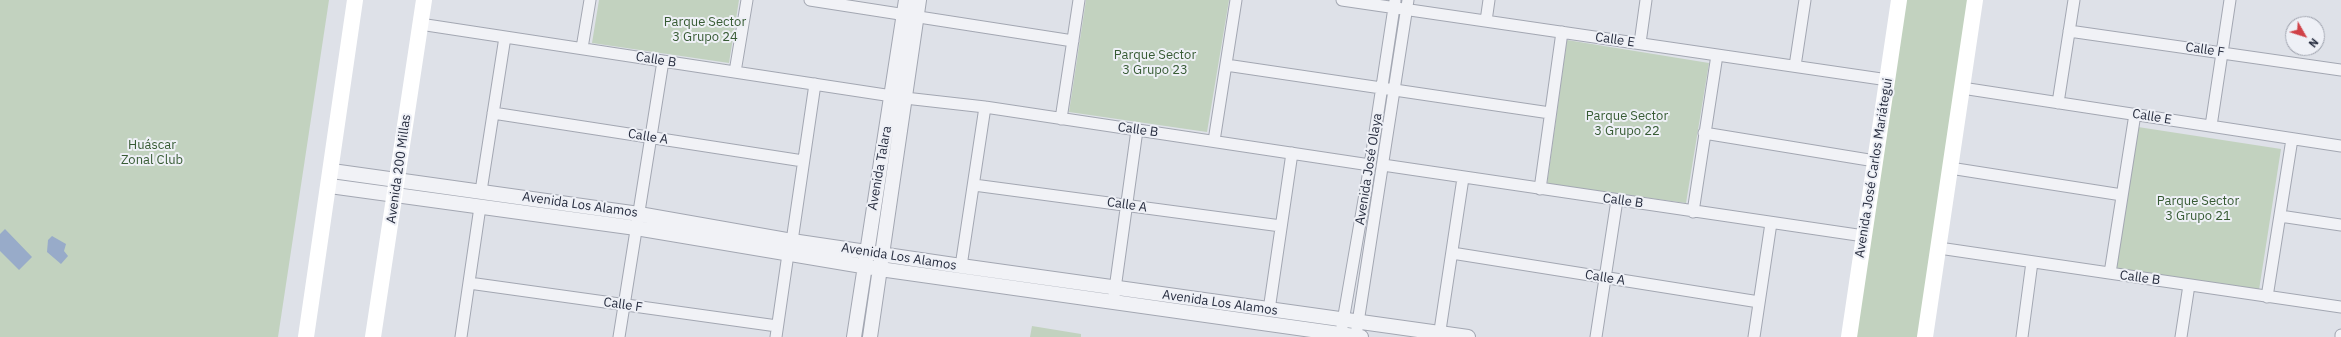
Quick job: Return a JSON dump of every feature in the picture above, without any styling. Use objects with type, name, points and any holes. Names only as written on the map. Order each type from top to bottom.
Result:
[{"type":"main road","points":[[306,337],[331,178],[355,0]]},
{"type":"main road","name":"Avenida 200 Millas","points":[[373,337],[424,0]]},
{"type":"main road","name":"Avenida José Carlos Mariátegui","points":[[1849,337],[1899,0]]},
{"type":"main road","points":[[1925,337],[1975,0]]},
{"type":"street","points":[[582,48],[590,0]]},
{"type":"street","points":[[735,72],[747,0]]},
{"type":"street","points":[[810,0],[909,10],[1073,41]]},
{"type":"street","name":"Avenida Talara","points":[[870,337],[883,254],[909,10],[919,0]]},
{"type":"street","points":[[1061,118],[1079,0]]},
{"type":"street","points":[[1214,141],[1236,0]]},
{"type":"street","name":"Calle E","points":[[1342,0],[1407,5],[1486,21],[1888,80]]},
{"type":"street","points":[[1486,21],[1489,0]]},
{"type":"street","points":[[1640,44],[1646,0]]},
{"type":"street","points":[[1795,66],[1805,0]]},
{"type":"street","points":[[2058,103],[2074,0]]},
{"type":"street","points":[[2211,126],[2230,0]]},
{"type":"street","name":"Avenida José Olaya","points":[[1340,336],[1370,165],[1394,4]]},
{"type":"street","name":"Avenida José Olaya","points":[[1358,337],[1358,321],[1407,5]]},
{"type":"street","name":"Calle B","points":[[420,24],[899,97],[985,107],[1370,165]]},
{"type":"street","name":"Calle F","points":[[2070,30],[2341,70]]},
{"type":"street","points":[[1540,190],[1562,32]]},
{"type":"street","points":[[481,192],[505,36]]},
{"type":"street","points":[[1692,212],[1717,55]]},
{"type":"street","points":[[619,337],[662,60]]},
{"type":"street","points":[[1226,65],[1550,113]]},
{"type":"street","points":[[792,240],[815,84]]},
{"type":"street","name":"Calle E","points":[[1962,88],[2341,146]]},
{"type":"street","name":"Avenida Talara","points":[[854,337],[865,259],[899,97]]},
{"type":"street","points":[[961,266],[985,107]]},
{"type":"street","name":"Calle A","points":[[493,113],[803,161]]},
{"type":"street","points":[[2110,274],[2135,114]]},
{"type":"street","points":[[1114,295],[1136,130]]},
{"type":"street","points":[[1704,133],[1875,161]]},
{"type":"street","points":[[2266,296],[2292,139]]},
{"type":"street","points":[[1269,310],[1280,226],[1292,153]]},
{"type":"street","name":"Calle B","points":[[1383,165],[1540,190],[1864,236]]},
{"type":"street","points":[[1950,168],[2122,195]]},
{"type":"street","name":"Avenida Los Alamos","points":[[331,178],[396,188],[480,207],[636,228],[788,254],[865,259],[883,254],[961,266],[1340,336],[1358,337]]},
{"type":"street","points":[[1440,335],[1463,178]]},
{"type":"street","name":"Calle A","points":[[974,184],[1280,226]]},
{"type":"street","name":"Avenida Los Alamos","points":[[396,188],[481,192],[639,214],[792,240],[865,259],[880,269],[1114,295],[1269,310],[1358,321],[1440,335],[1468,337]]},
{"type":"street","points":[[1596,337],[1617,200]]},
{"type":"street","points":[[460,337],[480,207]]},
{"type":"street","points":[[2280,216],[2341,225]]},
{"type":"street","points":[[1754,337],[1771,223]]},
{"type":"street","name":"Calle B","points":[[1939,248],[2341,307]]},
{"type":"street","name":"Calle A","points":[[1452,253],[1759,302]]},
{"type":"street","points":[[777,332],[788,254]]},
{"type":"street","points":[[2022,337],[2032,262]]},
{"type":"street","name":"Calle F","points":[[469,283],[624,305],[777,332]]},
{"type":"street","points":[[2181,337],[2189,285]]},
{"type":"green space","name":"Huáscar Zonal Club","points":[[0,0],[329,0],[278,337],[0,337]]},
{"type":"green space","name":"Parque Sector 3 Grupo 24","points":[[599,0],[739,0],[729,63],[592,43]]},
{"type":"green space","name":"Parque Sector 3 Grupo 23","points":[[1086,0],[1229,0],[1207,132],[1069,112]]},
{"type":"green space","points":[[1905,0],[1969,0],[1918,337],[1856,337]]},
{"type":"green space","name":"Parque Sector 3 Grupo 22","points":[[1567,40],[1709,63],[1686,203],[1547,184]]},
{"type":"green space","name":"Parque Sector 3 Grupo 21","points":[[2138,127],[2281,149],[2259,290],[2116,269]]},
{"type":"green space","points":[[1032,326],[1081,334],[1081,337],[1030,337]]},
{"type":"water","points":[[5,229],[32,257],[19,270],[0,251],[0,234]]},
{"type":"water","points":[[52,236],[66,244],[64,251],[68,256],[61,264],[47,252],[48,240]]}]
